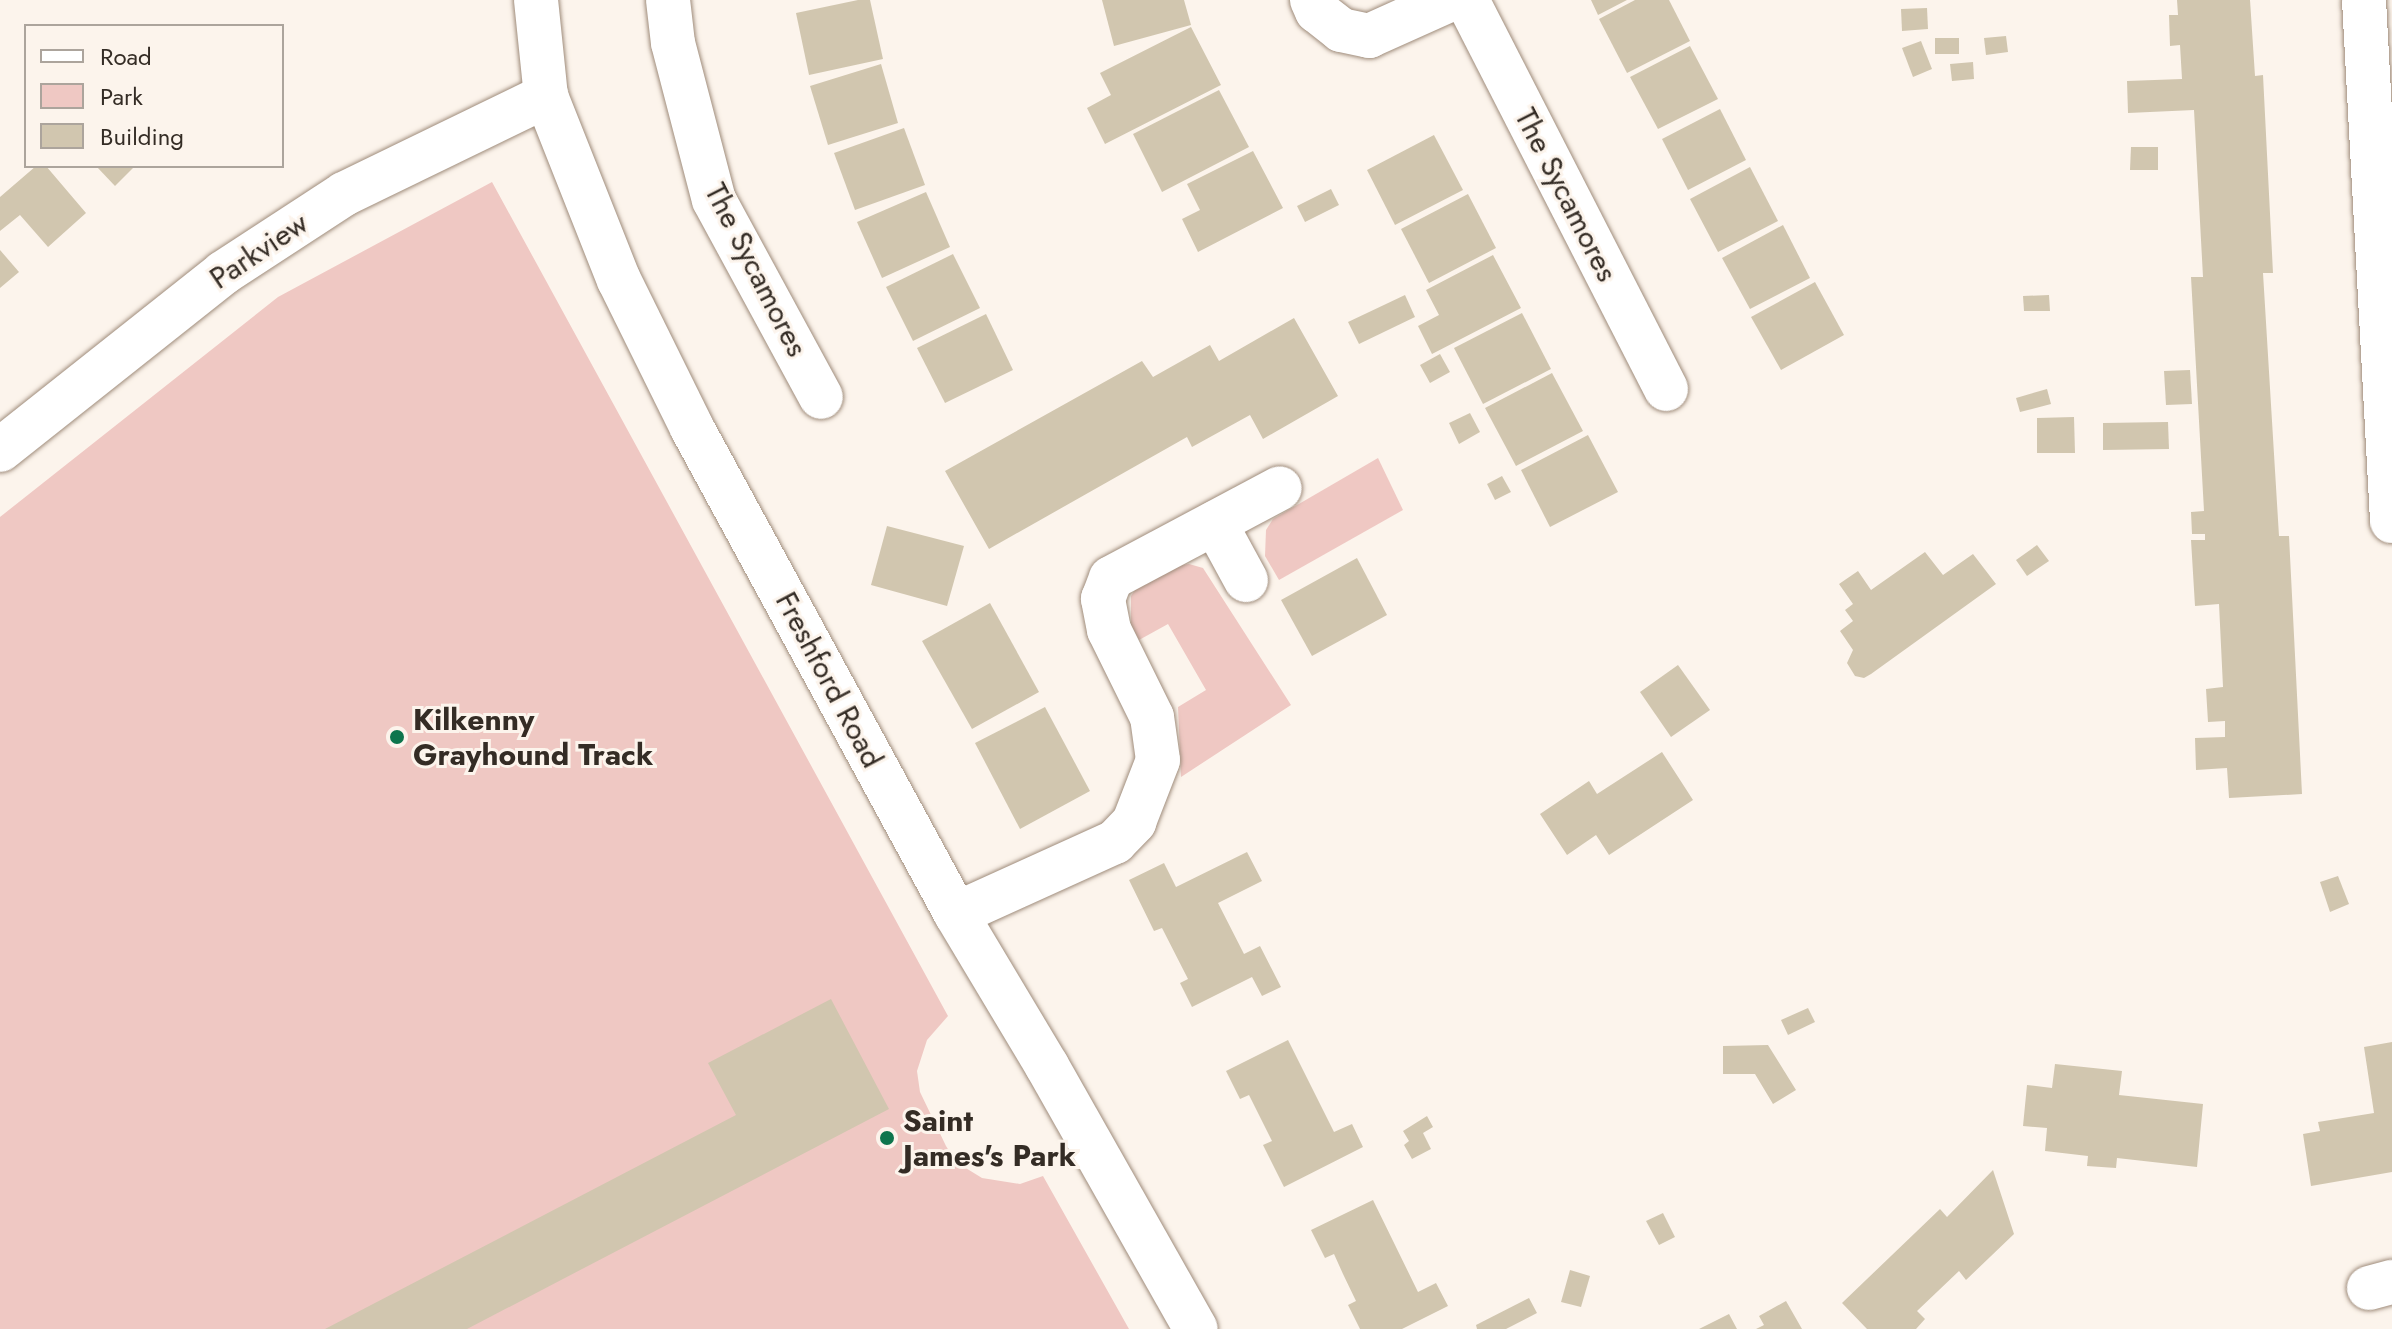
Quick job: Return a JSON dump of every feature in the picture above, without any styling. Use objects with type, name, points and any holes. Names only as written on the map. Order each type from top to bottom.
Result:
[{"type":"street","name":"Freshford Road","points":[[536,0],[546,96],[619,280],[692,428],[956,914],[1047,1066],[1196,1329]]},
{"type":"street","name":"The Sycamores","points":[[668,0],[673,43],[714,200],[821,397]]},
{"type":"street","points":[[1312,0],[1317,11],[1341,30],[1369,36],[1449,0]]},
{"type":"street","name":"The Sycamores","points":[[1467,0],[1666,389]]},
{"type":"street","points":[[2364,0],[2392,521]]},
{"type":"street","name":"Parkview","points":[[0,450],[223,273],[344,194],[546,96]]},
{"type":"street","points":[[956,914],[1115,842],[1134,822],[1158,760],[1152,717],[1109,630],[1103,599],[1111,578],[1280,488]]},
{"type":"street","points":[[1215,523],[1246,580]]},
{"type":"green space","name":"Kilkenny Grayhound Track","points":[[492,182],[948,1016],[927,1040],[917,1071],[920,1092],[946,1146],[956,1162],[982,1178],[1020,1184],[1043,1176],[1129,1329],[0,1329],[0,517],[278,297]]},
{"type":"green space","points":[[1378,458],[1403,510],[1279,580],[1265,556],[1266,530],[1273,519]]},
{"type":"green space","points":[[1189,564],[1203,568],[1291,705],[1181,777],[1178,707],[1206,690],[1168,624],[1139,640],[1131,625],[1131,596],[1141,581],[1175,566]]},
{"type":"building","points":[[870,0],[883,59],[809,75],[796,13]]},
{"type":"building","points":[[1102,0],[1184,0],[1191,25],[1114,46]]},
{"type":"building","points":[[1591,0],[1627,0],[1598,15]]},
{"type":"building","points":[[1635,0],[1669,0],[1690,41],[1627,73],[1599,19]]},
{"type":"building","points":[[2177,0],[2250,0],[2255,76],[2263,75],[2273,273],[2263,273],[2279,536],[2289,536],[2302,794],[2229,798],[2227,768],[2196,770],[2195,738],[2225,737],[2225,721],[2208,722],[2206,689],[2223,687],[2219,604],[2195,606],[2191,540],[2205,540],[2205,534],[2192,534],[2191,512],[2204,511],[2191,277],[2203,277],[2194,110],[2128,113],[2127,81],[2182,79],[2180,45],[2170,46],[2169,15],[2178,15]]},
{"type":"building","points":[[1927,8],[1928,29],[1902,31],[1901,9]]},
{"type":"building","points":[[1191,27],[1221,85],[1105,144],[1087,108],[1111,95],[1100,73]]},
{"type":"building","points":[[2006,36],[2008,52],[1986,55],[1984,38]]},
{"type":"building","points":[[1935,38],[1959,38],[1959,54],[1935,54]]},
{"type":"building","points":[[1921,41],[1932,69],[1913,77],[1902,48]]},
{"type":"building","points":[[1690,46],[1718,99],[1658,129],[1630,77]]},
{"type":"building","points":[[1973,62],[1974,79],[1952,81],[1950,64]]},
{"type":"building","points":[[881,64],[898,123],[828,145],[810,86]]},
{"type":"building","points":[[1219,90],[1249,147],[1162,192],[1133,134]]},
{"type":"building","points":[[1720,109],[1746,160],[1688,190],[1662,139]]},
{"type":"building","points":[[904,128],[925,185],[855,210],[834,153]]},
{"type":"building","points":[[1434,135],[1463,190],[1395,225],[1367,170]]},
{"type":"building","points":[[2131,147],[2158,147],[2158,170],[2130,170]]},
{"type":"building","points":[[1253,151],[1283,208],[1198,252],[1182,219],[1200,210],[1187,184]]},
{"type":"building","points":[[1750,167],[1778,221],[1718,252],[1690,199]]},
{"type":"building","points":[[34,168],[48,168],[86,213],[48,247],[20,215],[0,231],[0,197]]},
{"type":"building","points":[[98,168],[133,168],[115,186]]},
{"type":"building","points":[[1331,189],[1339,205],[1305,222],[1297,206]]},
{"type":"building","points":[[926,192],[950,247],[882,278],[857,222]]},
{"type":"building","points":[[1468,194],[1496,248],[1429,283],[1401,229]]},
{"type":"building","points":[[1783,225],[1810,278],[1750,309],[1722,258]]},
{"type":"building","points":[[0,250],[19,272],[0,288]]},
{"type":"building","points":[[953,254],[980,308],[913,341],[886,287]]},
{"type":"building","points":[[1493,255],[1521,308],[1432,354],[1418,326],[1439,315],[1426,290]]},
{"type":"building","points":[[1815,282],[1844,335],[1781,370],[1751,317]]},
{"type":"building","points":[[1405,295],[1415,317],[1359,344],[1348,322]]},
{"type":"building","points":[[2049,295],[2050,311],[2024,311],[2023,296]]},
{"type":"building","points":[[1522,313],[1551,369],[1483,404],[1454,348]]},
{"type":"building","points":[[986,314],[1013,370],[945,403],[917,348]]},
{"type":"building","points":[[1294,318],[1338,396],[1263,439],[1250,415],[1192,447],[1187,437],[989,549],[945,471],[1142,361],[1153,377],[1210,345],[1219,361]]},
{"type":"building","points":[[1440,354],[1450,372],[1430,383],[1420,365]]},
{"type":"building","points":[[2190,370],[2192,404],[2166,405],[2164,371]]},
{"type":"building","points":[[1552,373],[1583,431],[1516,466],[1485,408]]},
{"type":"building","points":[[2047,389],[2051,404],[2020,412],[2016,398]]},
{"type":"building","points":[[1470,413],[1480,432],[1459,444],[1449,423]]},
{"type":"building","points":[[2074,417],[2075,453],[2037,453],[2037,418]]},
{"type":"building","points":[[2168,422],[2169,449],[2103,450],[2103,423]]},
{"type":"building","points":[[1588,435],[1618,492],[1550,527],[1521,470]]},
{"type":"building","points":[[1502,476],[1511,492],[1495,500],[1487,484]]},
{"type":"building","points":[[887,526],[964,546],[947,606],[871,585]]},
{"type":"building","points":[[2037,545],[2049,561],[2027,576],[2016,560]]},
{"type":"building","points":[[1925,552],[1943,575],[1973,554],[1996,584],[1871,674],[1864,678],[1855,676],[1847,663],[1853,650],[1840,631],[1853,621],[1845,610],[1853,604],[1839,584],[1858,571],[1871,590]]},
{"type":"building","points":[[1357,558],[1387,615],[1312,656],[1281,600]]},
{"type":"building","points":[[990,603],[1039,692],[972,729],[922,641]]},
{"type":"building","points":[[1678,665],[1710,710],[1671,737],[1640,692]]},
{"type":"building","points":[[1045,707],[1090,791],[1020,829],[975,743]]},
{"type":"building","points":[[1662,752],[1693,800],[1609,855],[1596,835],[1567,855],[1540,814],[1589,781],[1597,794]]},
{"type":"building","points":[[1247,852],[1262,881],[1218,903],[1244,954],[1260,946],[1281,987],[1262,996],[1252,977],[1192,1007],[1180,983],[1188,979],[1162,928],[1154,931],[1129,880],[1164,863],[1176,887]]},
{"type":"building","points":[[2338,876],[2349,904],[2330,912],[2320,882]]},
{"type":"building","points":[[831,999],[889,1109],[467,1329],[325,1329],[736,1115],[708,1063]]},
{"type":"building","points":[[1808,1008],[1815,1022],[1788,1035],[1781,1020]]},
{"type":"building","points":[[1288,1040],[1334,1132],[1352,1124],[1363,1147],[1284,1187],[1263,1145],[1272,1141],[1249,1095],[1240,1099],[1226,1071]]},
{"type":"building","points":[[2392,1042],[2392,1172],[2311,1186],[2303,1134],[2320,1131],[2318,1122],[2374,1113],[2364,1047]]},
{"type":"building","points":[[1768,1045],[1796,1090],[1773,1104],[1755,1074],[1723,1074],[1723,1046]]},
{"type":"building","points":[[2055,1064],[2122,1071],[2119,1095],[2203,1104],[2197,1167],[2117,1158],[2116,1168],[2087,1166],[2088,1156],[2045,1151],[2047,1128],[2023,1126],[2027,1085],[2052,1088]]},
{"type":"building","points":[[1427,1116],[1433,1127],[1423,1133],[1431,1149],[1412,1159],[1404,1145],[1409,1141],[1403,1131]]},
{"type":"building","points":[[1993,1170],[2014,1234],[1966,1280],[1959,1271],[1917,1311],[1925,1319],[1916,1329],[1867,1329],[1842,1303],[1940,1209],[1947,1217]]},
{"type":"building","points":[[1373,1200],[1418,1292],[1436,1283],[1448,1306],[1402,1329],[1360,1329],[1348,1305],[1356,1301],[1334,1254],[1325,1258],[1311,1230]]},
{"type":"building","points":[[1663,1213],[1675,1237],[1659,1245],[1646,1221]]},
{"type":"building","points":[[1570,1270],[1590,1276],[1581,1307],[1561,1302]]},
{"type":"building","points":[[1529,1298],[1537,1313],[1506,1329],[1477,1329],[1476,1325]]},
{"type":"building","points":[[1786,1301],[1802,1329],[1756,1329],[1764,1325],[1759,1316]]},
{"type":"building","points":[[1729,1314],[1737,1329],[1699,1329]]},
{"type":"place","name":"Kilkenny Grayhound Track","points":[[397,737]]},
{"type":"place","name":"Saint James's Park","points":[[887,1138]]}]
